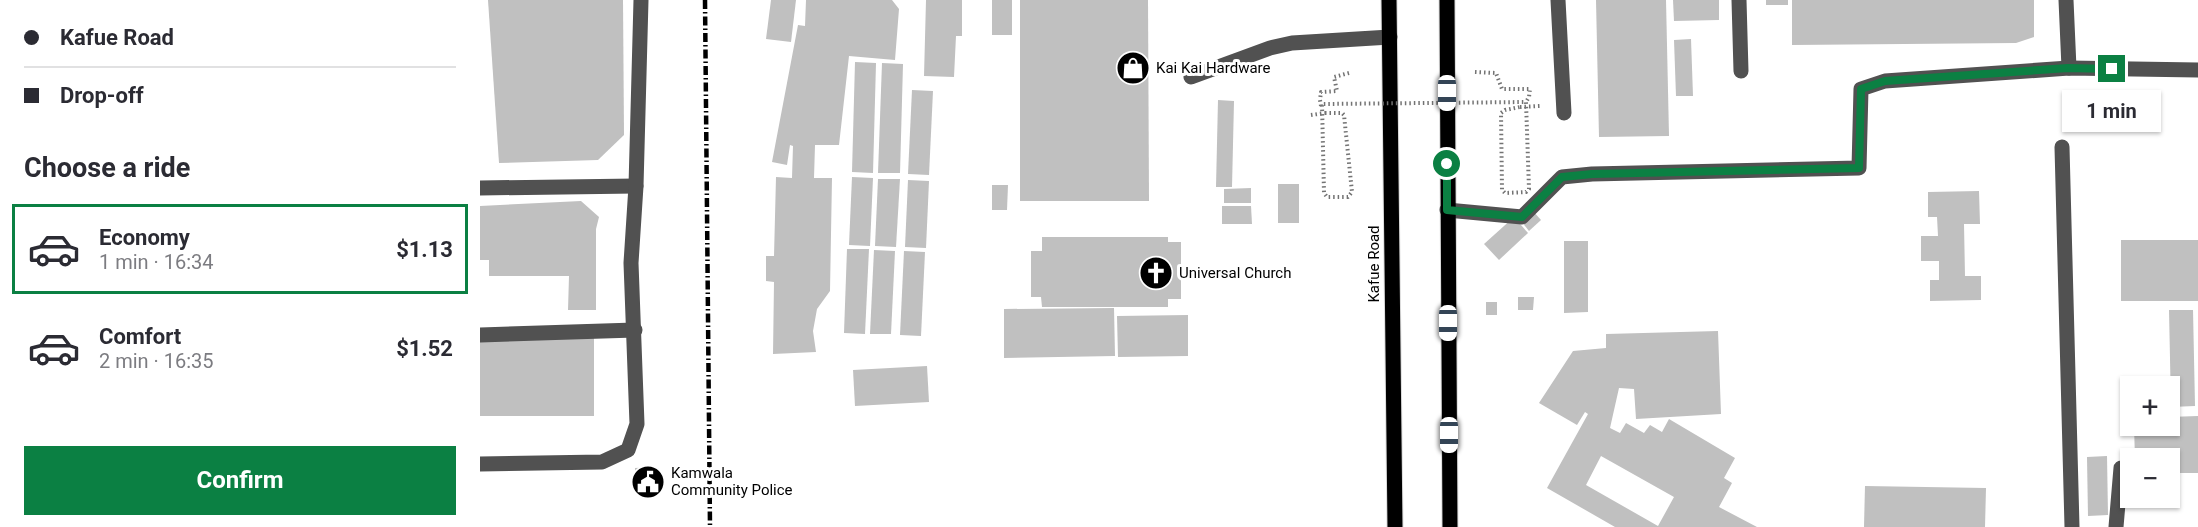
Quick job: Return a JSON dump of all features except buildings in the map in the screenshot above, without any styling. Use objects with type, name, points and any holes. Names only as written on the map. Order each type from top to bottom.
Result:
[{"type":"main road","name":"Kafue Road","points":[[1389,0],[1395,527]]},
{"type":"main road","points":[[1447,0],[1450,527]]},
{"type":"street","points":[[480,464],[602,462],[628,450],[637,424],[631,263],[636,186],[641,0]]},
{"type":"street","points":[[1558,0],[1564,113]]},
{"type":"street","points":[[1739,0],[1741,71]]},
{"type":"street","points":[[2066,0],[2068,68]]},
{"type":"street","points":[[1191,77],[1270,48],[1292,43],[1390,37]]},
{"type":"street","points":[[1447,210],[1522,217],[1562,177],[1592,174],[1859,168],[1861,89],[1885,81],[2068,68],[2198,70]]},
{"type":"street","points":[[2062,147],[2072,527]]},
{"type":"street","points":[[480,188],[636,186]]},
{"type":"street","points":[[480,335],[635,330]]},
{"type":"street","points":[[2116,527],[2120,480]]},
{"type":"path","points":[[1475,72],[1496,73],[1502,89],[1530,89],[1526,102],[1529,189],[1525,192],[1505,193],[1502,190],[1501,113],[1520,107],[1540,106]]},
{"type":"path","points":[[1311,115],[1325,113],[1342,112],[1344,115],[1352,192],[1349,196],[1324,195],[1321,106],[1320,100],[1322,92],[1338,91],[1334,77],[1349,73]]},
{"type":"path","points":[[1321,106],[1325,103],[1526,102]]},
{"type":"railway","points":[[705,0],[710,527]]},
{"type":"place","name":"Kai Kai Hardware","points":[[1133,68]]},
{"type":"place","name":"Universal Church","points":[[1156,273]]},
{"type":"place","name":"Kamwala Community Police","points":[[648,482]]},
{"type":"route","points":[[1447,164],[1447,210],[1522,217],[1562,177],[1592,174],[1859,168],[1861,89],[1885,81],[2068,68],[2112,69]]}]
